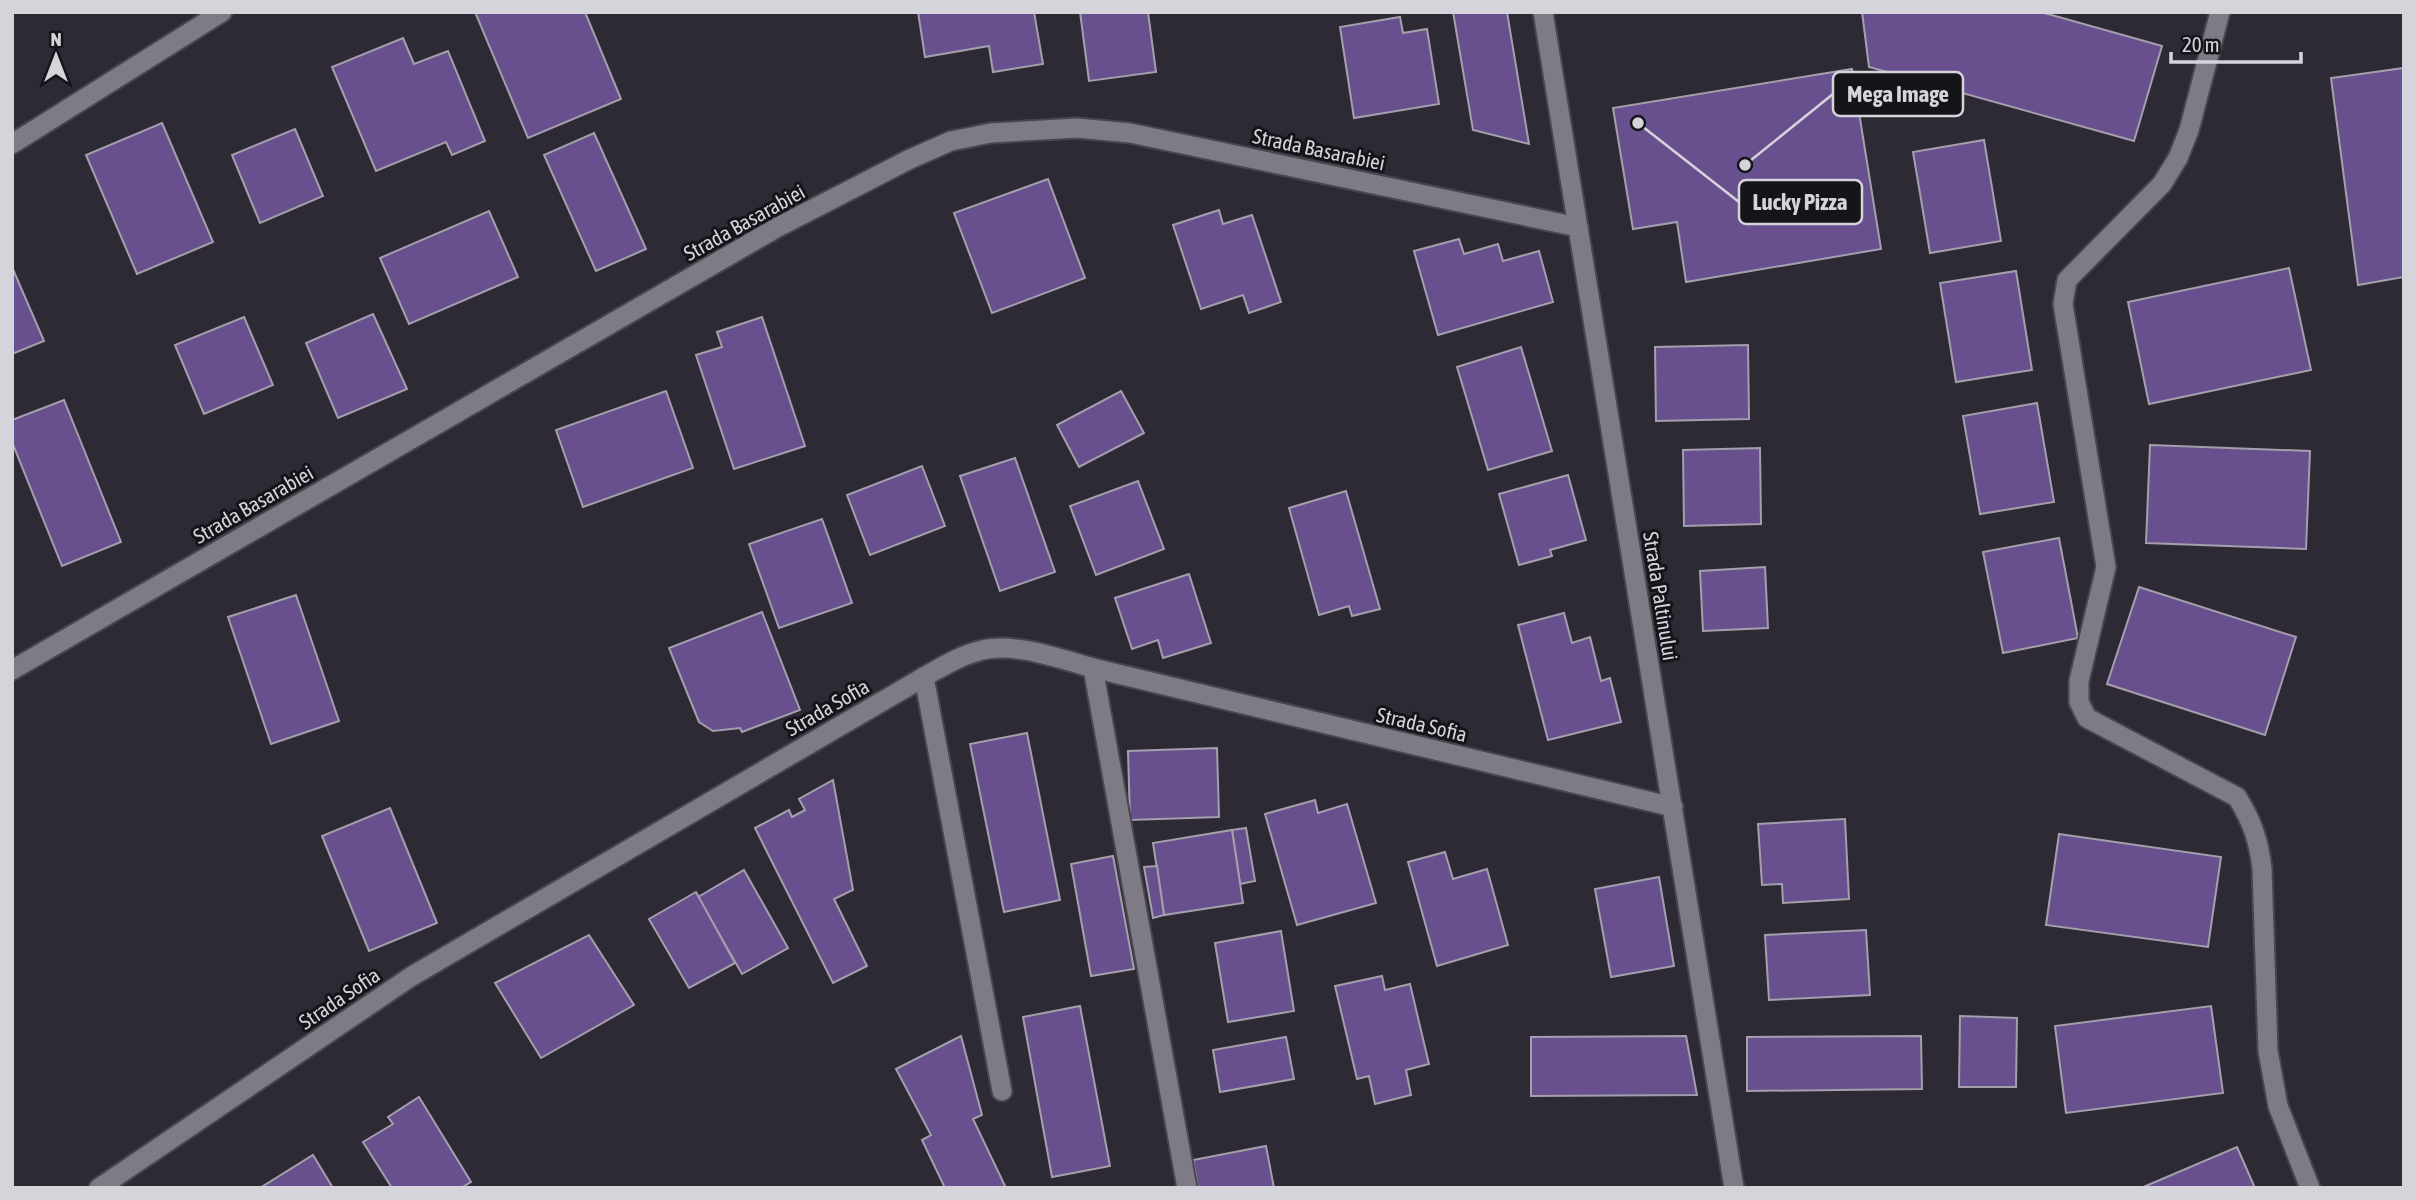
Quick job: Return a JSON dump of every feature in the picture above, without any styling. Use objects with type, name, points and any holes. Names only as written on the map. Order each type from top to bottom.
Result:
[{"type":"street","name":"Strada Paltinului","points":[[1543,12],[1734,1188]]},
{"type":"street","points":[[2220,12],[2189,130],[2178,158],[2162,184],[2067,280],[2063,304],[2106,567],[2079,681],[2079,702],[2087,718],[2237,796],[2250,818],[2259,842],[2262,869],[2268,1052],[2278,1106],[2310,1188]]},
{"type":"street","points":[[12,144],[217,13]]},
{"type":"street","name":"Strada Basarabiei","points":[[12,670],[778,227],[910,159],[951,141],[991,132],[1077,128],[1130,133],[1578,227]]},
{"type":"street","name":"Strada Sofia","points":[[99,1188],[412,976],[924,677],[956,659],[982,650],[1007,649],[1050,655],[1093,668],[1672,807]]},
{"type":"street","points":[[1093,668],[1187,1188]]},
{"type":"street","points":[[924,677],[1002,1091]]},
{"type":"building","points":[[475,12],[585,12],[621,99],[528,138]]},
{"type":"building","points":[[918,12],[1034,12],[1043,64],[993,72],[989,46],[925,57]]},
{"type":"building","points":[[1080,12],[1148,12],[1156,72],[1089,81]]},
{"type":"building","points":[[1453,12],[1507,12],[1529,144],[1473,130]]},
{"type":"building","points":[[1862,12],[2041,12],[2162,46],[2134,141],[1869,67]]},
{"type":"building","points":[[1400,17],[1403,33],[1427,29],[1439,104],[1354,118],[1340,27]]},
{"type":"building","points":[[403,38],[414,64],[448,51],[485,141],[452,155],[446,142],[376,171],[332,67]]},
{"type":"building","points":[[2404,68],[2404,277],[2358,285],[2331,78]]},
{"type":"building","points":[[1852,69],[1881,249],[1686,282],[1677,222],[1633,229],[1613,108]]},
{"type":"building","points":[[162,123],[213,242],[137,274],[86,155]]},
{"type":"building","points":[[295,129],[323,196],[260,223],[232,155]]},
{"type":"building","points":[[594,133],[646,249],[596,271],[544,155]]},
{"type":"building","points":[[1984,140],[2001,241],[1930,253],[1913,152]]},
{"type":"building","points":[[1048,179],[1085,278],[992,313],[954,213]]},
{"type":"building","points":[[1219,210],[1223,224],[1252,215],[1281,302],[1249,313],[1243,295],[1201,309],[1173,225]]},
{"type":"building","points":[[489,211],[518,277],[409,324],[380,258]]},
{"type":"building","points":[[1459,239],[1464,254],[1498,244],[1503,261],[1539,251],[1553,302],[1438,335],[1414,251]]},
{"type":"building","points":[[12,267],[44,341],[12,354]]},
{"type":"building","points":[[2289,268],[2311,370],[2149,404],[2128,302]]},
{"type":"building","points":[[2016,271],[2032,370],[1956,382],[1940,283]]},
{"type":"building","points":[[373,314],[407,389],[338,418],[306,343]]},
{"type":"building","points":[[244,317],[273,385],[204,414],[175,345]]},
{"type":"building","points":[[762,317],[805,446],[734,469],[696,355],[722,347],[717,332]]},
{"type":"building","points":[[1748,345],[1749,419],[1656,421],[1655,347]]},
{"type":"building","points":[[1521,347],[1552,451],[1488,470],[1457,367]]},
{"type":"building","points":[[666,391],[693,468],[583,507],[556,430]]},
{"type":"building","points":[[1121,391],[1144,433],[1079,467],[1057,425]]},
{"type":"building","points":[[64,400],[121,542],[62,566],[12,442],[12,420]]},
{"type":"building","points":[[2037,403],[2054,502],[1980,514],[1963,416]]},
{"type":"building","points":[[2150,445],[2310,451],[2306,549],[2146,543]]},
{"type":"building","points":[[1760,448],[1761,524],[1684,526],[1683,450]]},
{"type":"building","points":[[1015,458],[1055,572],[1000,591],[960,476]]},
{"type":"building","points":[[922,466],[945,526],[870,555],[847,495]]},
{"type":"building","points":[[1568,475],[1586,540],[1550,550],[1552,556],[1519,565],[1499,494]]},
{"type":"building","points":[[1138,481],[1164,549],[1096,575],[1070,506]]},
{"type":"building","points":[[1346,491],[1380,609],[1352,616],[1349,606],[1319,615],[1289,508]]},
{"type":"building","points":[[822,519],[852,603],[779,628],[749,544]]},
{"type":"building","points":[[2059,538],[2078,638],[2003,653],[1983,552]]},
{"type":"building","points":[[1765,567],[1768,628],[1703,631],[1700,571]]},
{"type":"building","points":[[1189,574],[1211,643],[1163,658],[1158,640],[1132,649],[1115,598]]},
{"type":"building","points":[[2139,587],[2296,637],[2265,735],[2107,684]]},
{"type":"building","points":[[296,595],[339,721],[271,744],[228,617]]},
{"type":"building","points":[[762,612],[800,710],[742,732],[740,728],[713,731],[699,722],[669,648]]},
{"type":"building","points":[[1564,613],[1572,643],[1590,637],[1601,681],[1610,678],[1621,722],[1548,740],[1518,625]]},
{"type":"building","points":[[1027,733],[1060,900],[1004,912],[970,744]]},
{"type":"building","points":[[1217,748],[1219,817],[1130,820],[1128,751]]},
{"type":"building","points":[[833,780],[853,890],[834,899],[867,966],[833,983],[755,828],[789,810],[792,817],[805,810],[799,799]]},
{"type":"building","points":[[1315,800],[1318,813],[1347,804],[1376,903],[1297,925],[1265,814]]},
{"type":"building","points":[[390,808],[437,923],[369,951],[322,836]]},
{"type":"building","points":[[1845,819],[1849,899],[1783,903],[1782,884],[1762,885],[1758,824]]},
{"type":"building","points":[[1246,828],[1255,881],[1240,884],[1232,830]]},
{"type":"building","points":[[1232,830],[1243,903],[1164,915],[1153,843]]},
{"type":"building","points":[[2059,834],[2221,857],[2208,947],[2046,925]]},
{"type":"building","points":[[1445,852],[1453,879],[1487,869],[1508,945],[1437,966],[1408,862]]},
{"type":"building","points":[[1113,856],[1134,969],[1091,976],[1071,864]]},
{"type":"building","points":[[1157,866],[1164,915],[1153,918],[1144,867]]},
{"type":"building","points":[[744,870],[788,948],[742,974],[698,897]]},
{"type":"building","points":[[1659,877],[1674,966],[1611,977],[1595,889]]},
{"type":"building","points":[[696,892],[735,963],[689,988],[649,919]]},
{"type":"building","points":[[1866,930],[1870,995],[1769,1000],[1765,935]]},
{"type":"building","points":[[1281,931],[1294,1011],[1228,1022],[1215,943]]},
{"type":"building","points":[[589,935],[634,1005],[541,1058],[495,983]]},
{"type":"building","points":[[1382,976],[1385,990],[1410,984],[1429,1064],[1406,1070],[1411,1095],[1375,1104],[1369,1076],[1357,1079],[1335,986]]},
{"type":"building","points":[[1080,1006],[1110,1166],[1052,1177],[1023,1017]]},
{"type":"building","points":[[2211,1006],[2223,1093],[2066,1113],[2055,1026]]},
{"type":"building","points":[[1960,1016],[2017,1018],[2016,1087],[1959,1087]]},
{"type":"building","points":[[961,1036],[982,1115],[973,1119],[1006,1188],[945,1188],[922,1140],[931,1135],[896,1069]]},
{"type":"building","points":[[1686,1036],[1697,1095],[1531,1096],[1531,1037]]},
{"type":"building","points":[[1921,1036],[1922,1089],[1747,1091],[1747,1037]]},
{"type":"building","points":[[1286,1037],[1294,1079],[1220,1092],[1213,1050]]},
{"type":"building","points":[[419,1097],[471,1182],[461,1188],[392,1188],[363,1142],[393,1124],[388,1117]]},
{"type":"building","points":[[1266,1146],[1274,1188],[1198,1188],[1193,1160]]},
{"type":"building","points":[[2237,1147],[2255,1188],[2141,1188]]},
{"type":"building","points":[[313,1155],[333,1188],[260,1188]]},
{"type":"place","name":"Lucky Pizza","points":[[1638,123]]},
{"type":"place","name":"Mega Image","points":[[1745,165]]}]
